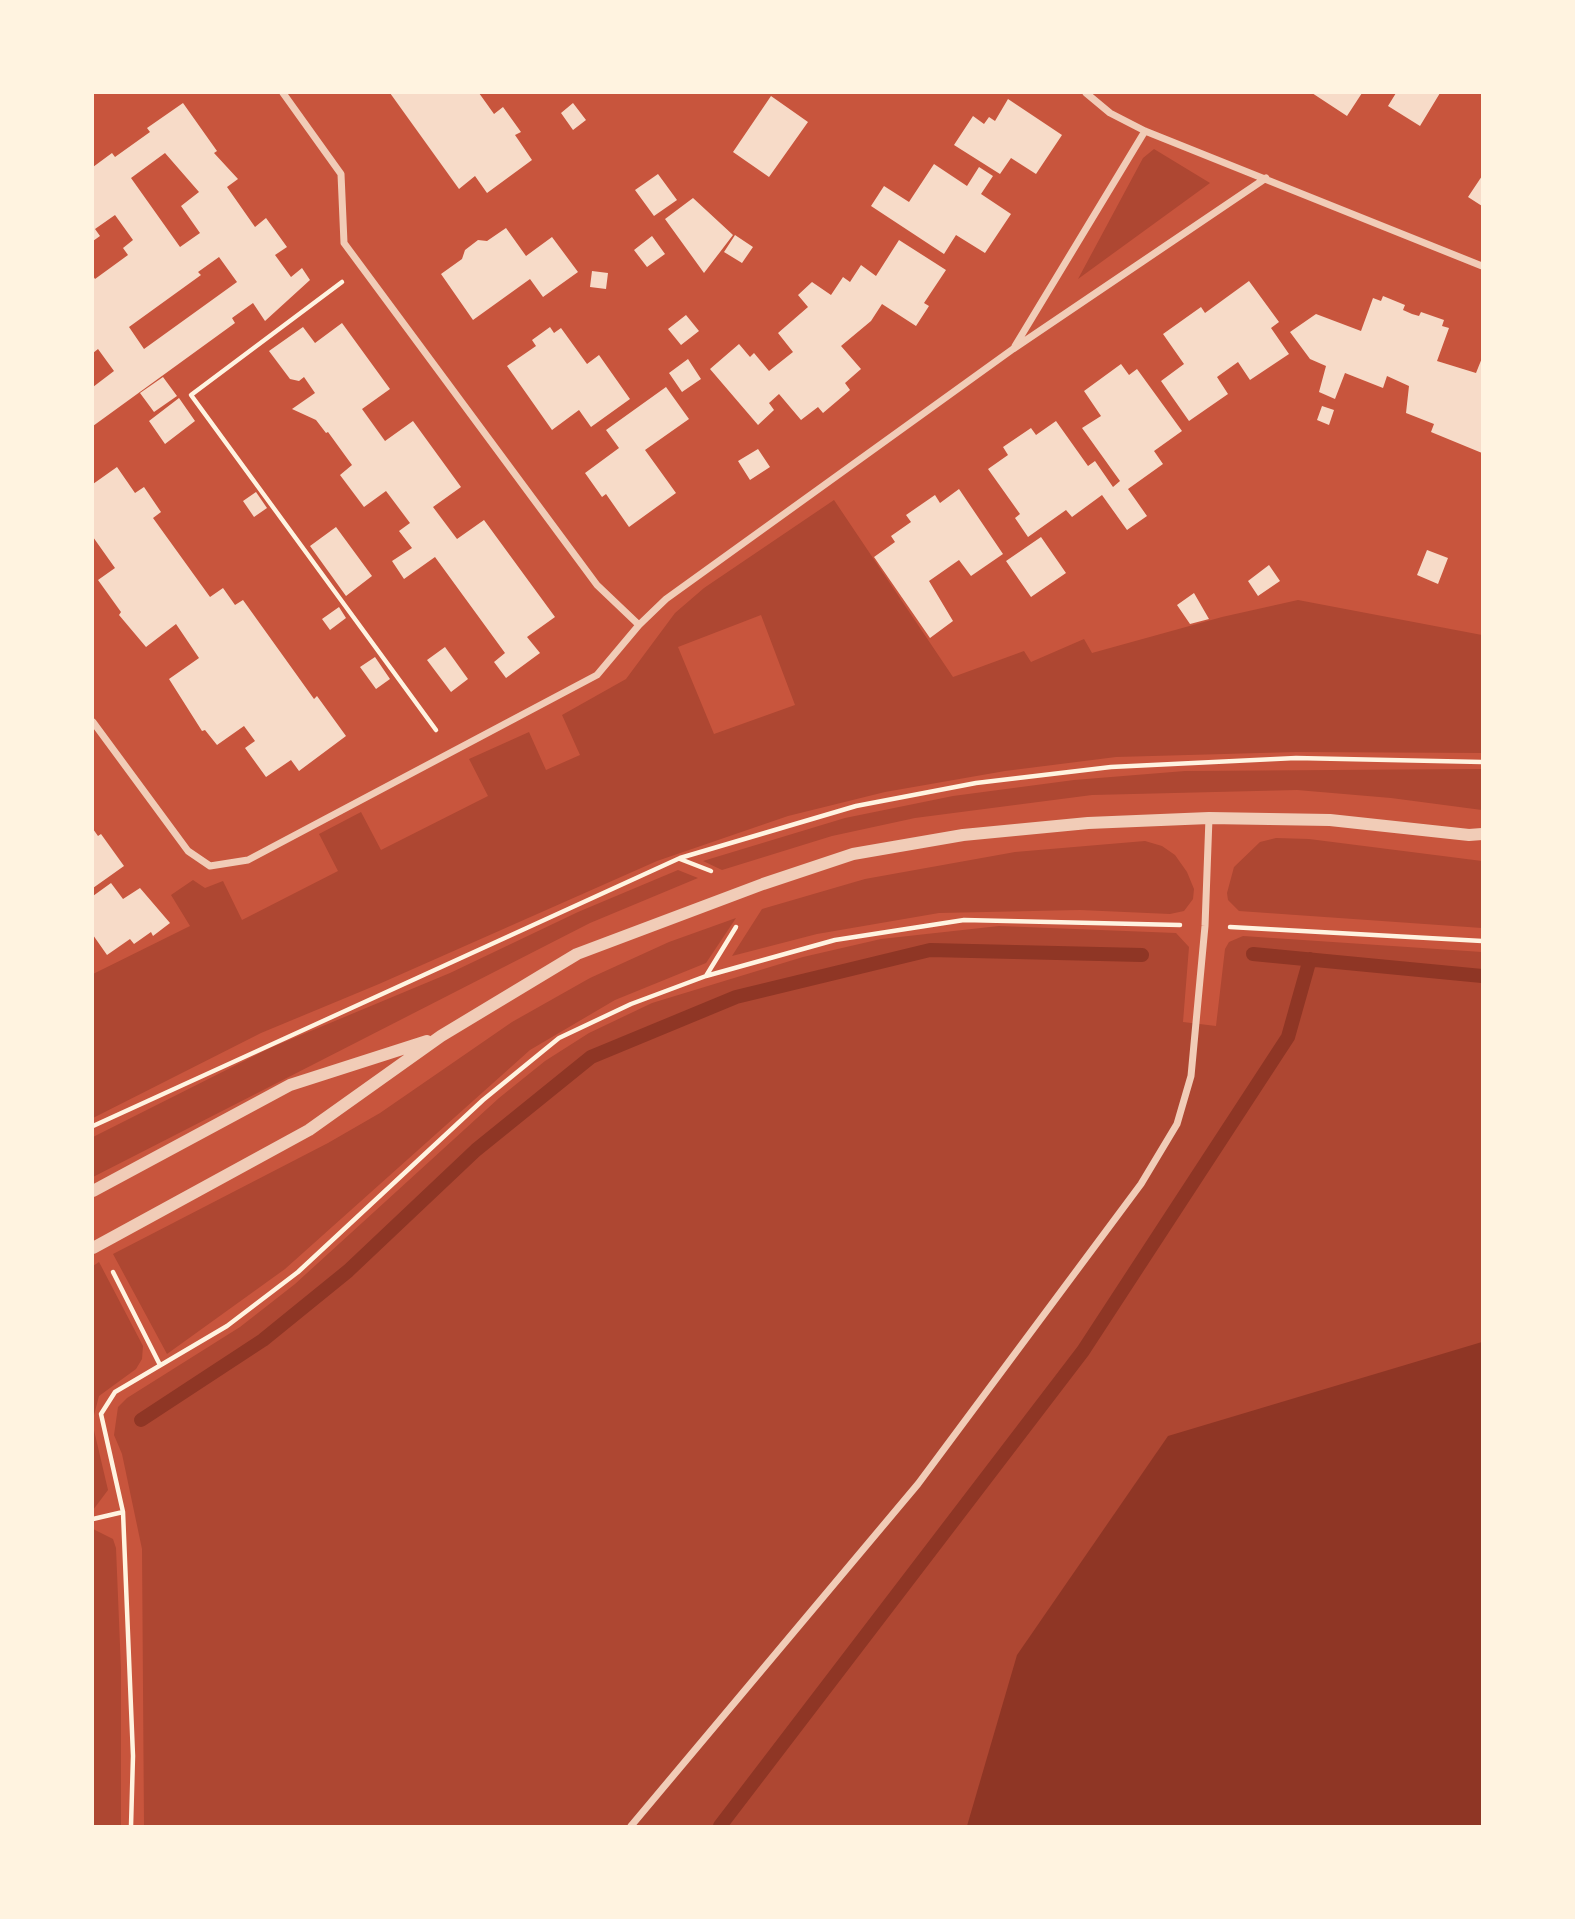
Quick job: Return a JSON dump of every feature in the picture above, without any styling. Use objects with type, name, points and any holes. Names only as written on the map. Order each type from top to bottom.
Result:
[{"type":"street","points":[[282,93],[341,174],[344,243],[597,585],[639,625]]},
{"type":"street","points":[[1086,93],[1110,113],[1145,131],[1482,265]]},
{"type":"street","points":[[1013,349],[1145,131]]},
{"type":"street","points":[[93,722],[188,851],[210,866],[248,860],[597,676],[639,625],[667,599],[1013,349],[1266,178]]},
{"type":"street","points":[[631,1826],[918,1484],[1141,1184],[1177,1124],[1191,1076],[1205,926],[1209,818]]},
{"type":"street","points":[[96,1246],[309,1130],[441,1036],[577,954],[762,884],[853,855],[962,835],[1088,823],[1209,818],[1330,820],[1476,835],[1482,842]]},
{"type":"street","points":[[93,1191],[290,1086],[441,1036]]},
{"type":"path","points":[[362,267],[191,396],[451,751]]},
{"type":"path","points":[[93,1126],[680,858],[856,806],[976,783],[1111,767],[1296,758],[1482,762]]},
{"type":"path","points":[[131,1826],[133,1756],[123,1512],[101,1414],[116,1392],[227,1326],[298,1272],[483,1100],[559,1038],[631,1004],[706,976],[835,940],[964,920],[1381,933],[1482,942]]},
{"type":"path","points":[[96,1246],[160,1365]]},
{"type":"path","points":[[93,1519],[123,1512]]},
{"type":"shaded area","points":[[1154,149],[1210,183],[1078,279],[1143,158]]},
{"type":"shaded area","points":[[834,500],[953,677],[1024,651],[1031,662],[1084,639],[1092,653],[1222,617],[1298,600],[1482,635],[1482,753],[1296,752],[1116,757],[1005,771],[885,792],[788,816],[657,861],[261,1033],[93,1118],[93,974],[190,926],[171,895],[193,880],[205,888],[223,881],[242,920],[338,871],[319,834],[361,812],[381,850],[488,796],[469,759],[529,732],[546,770],[580,755],[562,715],[626,679],[675,613],[704,588]],"holes":[[[761,615],[795,705],[714,734],[678,647]]]},
{"type":"shaded area","points":[[1482,769],[1482,810],[1391,798],[1297,790],[1092,795],[915,818],[832,836],[722,870],[703,861],[845,818],[953,796],[1074,780],[1185,771]]},
{"type":"shaded area","points":[[1276,838],[1309,839],[1482,861],[1482,928],[1239,911],[1228,900],[1227,893],[1234,867],[1260,842]]},
{"type":"shaded area","points":[[1145,841],[1162,846],[1175,855],[1187,872],[1194,889],[1193,899],[1184,911],[1170,914],[1080,910],[939,913],[817,934],[732,956],[762,909],[865,879],[1015,852]]},
{"type":"shaded area","points":[[678,870],[698,878],[590,923],[93,1177],[93,1137],[270,1048],[450,973],[578,912]]},
{"type":"shaded area","points":[[736,918],[706,963],[615,1000],[530,1050],[285,1269],[167,1354],[113,1254],[328,1143],[380,1113],[512,1022],[590,978],[669,942]]},
{"type":"shaded area","points":[[999,926],[1176,933],[1189,947],[1183,1022],[1216,1026],[1225,949],[1229,942],[1243,936],[1482,952],[1482,1826],[144,1826],[142,1549],[122,1454],[114,1435],[118,1407],[127,1398],[240,1327],[295,1284],[499,1098],[545,1061],[589,1033],[652,1003],[803,957],[881,939]]},
{"type":"shaded area","points":[[99,1262],[143,1346],[142,1359],[136,1369],[99,1396],[93,1419],[93,1266]]},
{"type":"shaded area","points":[[1482,1342],[1482,1826],[967,1826],[1017,1655],[1168,1436]]},
{"type":"shaded area","points":[[93,1426],[108,1490],[93,1510]]},
{"type":"shaded area","points":[[93,1529],[113,1539],[116,1548],[121,1670],[121,1826],[93,1826]]},
{"type":"building","points":[[390,93],[479,93],[494,114],[503,107],[521,132],[515,135],[532,160],[487,193],[475,176],[459,189]]},
{"type":"building","points":[[1312,93],[1362,93],[1347,116]]},
{"type":"building","points":[[1396,93],[1440,93],[1420,126],[1388,106]]},
{"type":"building","points":[[771,96],[808,122],[769,177],[733,152]]},
{"type":"building","points":[[1008,99],[1062,135],[1036,174],[1011,158],[1000,174],[954,145],[973,116],[984,124],[989,117],[995,121]]},
{"type":"building","points":[[183,103],[217,151],[214,153],[238,179],[227,187],[255,227],[266,218],[287,247],[275,255],[291,277],[302,268],[310,280],[265,321],[253,303],[232,318],[235,323],[93,426],[93,387],[114,371],[98,349],[93,353],[93,276],[95,279],[128,255],[123,248],[133,240],[115,215],[95,229],[100,236],[93,241],[93,167],[112,153],[115,157],[150,132],[147,128]],"holes":[[[165,153],[199,192],[181,206],[200,233],[180,247],[131,178]],[[219,257],[237,282],[144,349],[129,327],[201,275],[198,272]]]},
{"type":"building","points":[[573,103],[586,120],[573,130],[561,113]]},
{"type":"building","points":[[934,164],[967,186],[979,167],[993,176],[981,194],[1011,214],[985,253],[956,235],[944,254],[871,206],[884,186],[909,202]]},
{"type":"building","points":[[658,174],[677,200],[654,216],[635,190]]},
{"type":"building","points":[[1482,176],[1482,206],[1468,197]]},
{"type":"building","points":[[693,198],[733,235],[704,273],[665,219]]},
{"type":"building","points":[[506,228],[526,256],[552,237],[578,272],[543,297],[530,279],[473,320],[441,274],[462,259],[465,250],[478,240],[487,241]]},
{"type":"building","points":[[735,235],[753,247],[742,263],[724,252]]},
{"type":"building","points":[[652,236],[665,254],[647,267],[634,250]]},
{"type":"building","points":[[899,240],[946,270],[924,303],[929,306],[916,326],[882,304],[871,321],[841,346],[861,369],[845,383],[850,390],[823,413],[818,407],[801,420],[779,394],[769,403],[774,410],[758,425],[710,369],[739,344],[750,357],[754,353],[769,371],[793,352],[778,333],[808,307],[798,295],[812,282],[831,295],[843,277],[850,282],[861,265],[876,276]]},
{"type":"building","points":[[592,271],[608,273],[606,289],[590,287]]},
{"type":"building","points":[[1249,281],[1279,322],[1271,328],[1289,354],[1250,380],[1238,362],[1217,377],[1228,394],[1189,421],[1161,381],[1184,364],[1163,334],[1201,307],[1205,313]]},
{"type":"building","points":[[1383,296],[1405,305],[1403,310],[1412,314],[1419,316],[1421,312],[1444,320],[1442,326],[1449,328],[1437,361],[1476,373],[1482,358],[1482,453],[1431,432],[1434,424],[1406,413],[1409,386],[1387,376],[1383,388],[1345,373],[1335,399],[1319,392],[1326,366],[1310,359],[1290,332],[1316,314],[1361,331],[1373,298],[1381,301]]},
{"type":"building","points":[[686,315],[699,331],[681,345],[668,329]]},
{"type":"building","points":[[342,323],[390,389],[362,409],[385,441],[413,421],[461,487],[433,507],[457,539],[484,520],[555,617],[527,637],[540,653],[506,678],[494,662],[505,653],[435,557],[404,579],[392,561],[412,548],[399,531],[410,523],[386,491],[364,507],[340,475],[352,465],[328,432],[326,433],[316,420],[292,409],[315,393],[304,377],[299,381],[290,379],[269,351],[303,327],[315,343]]},
{"type":"building","points":[[550,327],[554,333],[561,328],[587,364],[599,355],[630,399],[591,427],[579,410],[552,430],[507,366],[536,346],[532,340]]},
{"type":"building","points":[[688,359],[701,379],[682,392],[669,373]]},
{"type":"building","points":[[1121,364],[1129,375],[1137,369],[1182,431],[1154,451],[1163,464],[1128,489],[1147,516],[1127,530],[1102,495],[1072,517],[1066,510],[1028,537],[1015,518],[1020,514],[988,469],[1008,455],[1003,447],[1031,428],[1036,435],[1056,421],[1088,466],[1095,461],[1113,487],[1120,481],[1082,428],[1101,416],[1084,391]]},
{"type":"building","points":[[163,377],[177,396],[154,412],[140,393]]},
{"type":"building","points":[[666,387],[689,419],[645,450],[676,493],[629,527],[606,494],[602,497],[585,473],[619,448],[606,430]]},
{"type":"building","points":[[179,398],[195,421],[165,444],[149,421]]},
{"type":"building","points":[[1322,406],[1334,410],[1329,425],[1317,420]]},
{"type":"building","points":[[758,449],[770,467],[750,480],[738,461]]},
{"type":"building","points":[[117,467],[135,493],[144,487],[161,512],[153,518],[210,597],[223,588],[235,605],[243,600],[314,699],[317,696],[346,736],[299,771],[291,760],[266,777],[245,748],[255,741],[244,726],[217,745],[205,730],[202,731],[169,679],[199,658],[176,624],[146,647],[119,615],[121,612],[98,580],[115,568],[93,537],[93,484]]},
{"type":"building","points":[[959,489],[1003,554],[971,576],[959,560],[929,581],[953,621],[930,638],[874,557],[895,542],[891,536],[911,522],[906,515],[935,495],[940,503]]},
{"type":"building","points":[[256,492],[267,508],[254,517],[243,501]]},
{"type":"building","points":[[336,527],[372,576],[346,596],[310,546]]},
{"type":"building","points":[[1041,537],[1066,573],[1031,597],[1006,561]]},
{"type":"building","points":[[1427,550],[1448,558],[1438,584],[1417,575]]},
{"type":"building","points":[[1269,565],[1280,581],[1258,596],[1248,581]]},
{"type":"building","points":[[1194,593],[1209,619],[1190,624],[1177,605]]},
{"type":"building","points":[[339,607],[346,618],[330,630],[322,619]]},
{"type":"building","points":[[445,647],[468,679],[451,692],[427,660]]},
{"type":"building","points":[[375,657],[390,679],[376,689],[360,667]]},
{"type":"building","points":[[93,829],[98,836],[101,834],[124,866],[93,888]]},
{"type":"building","points":[[111,883],[123,899],[140,888],[170,923],[153,936],[151,932],[134,944],[130,939],[107,955],[93,935],[93,896]]},
{"type":"waterway","points":[[141,1420],[263,1340],[348,1271],[476,1150],[591,1057],[736,997],[930,950],[1142,955]]},
{"type":"waterway","points":[[1253,954],[1482,976]]},
{"type":"waterway","points":[[720,1826],[1083,1351],[1288,1037],[1310,959]]}]
